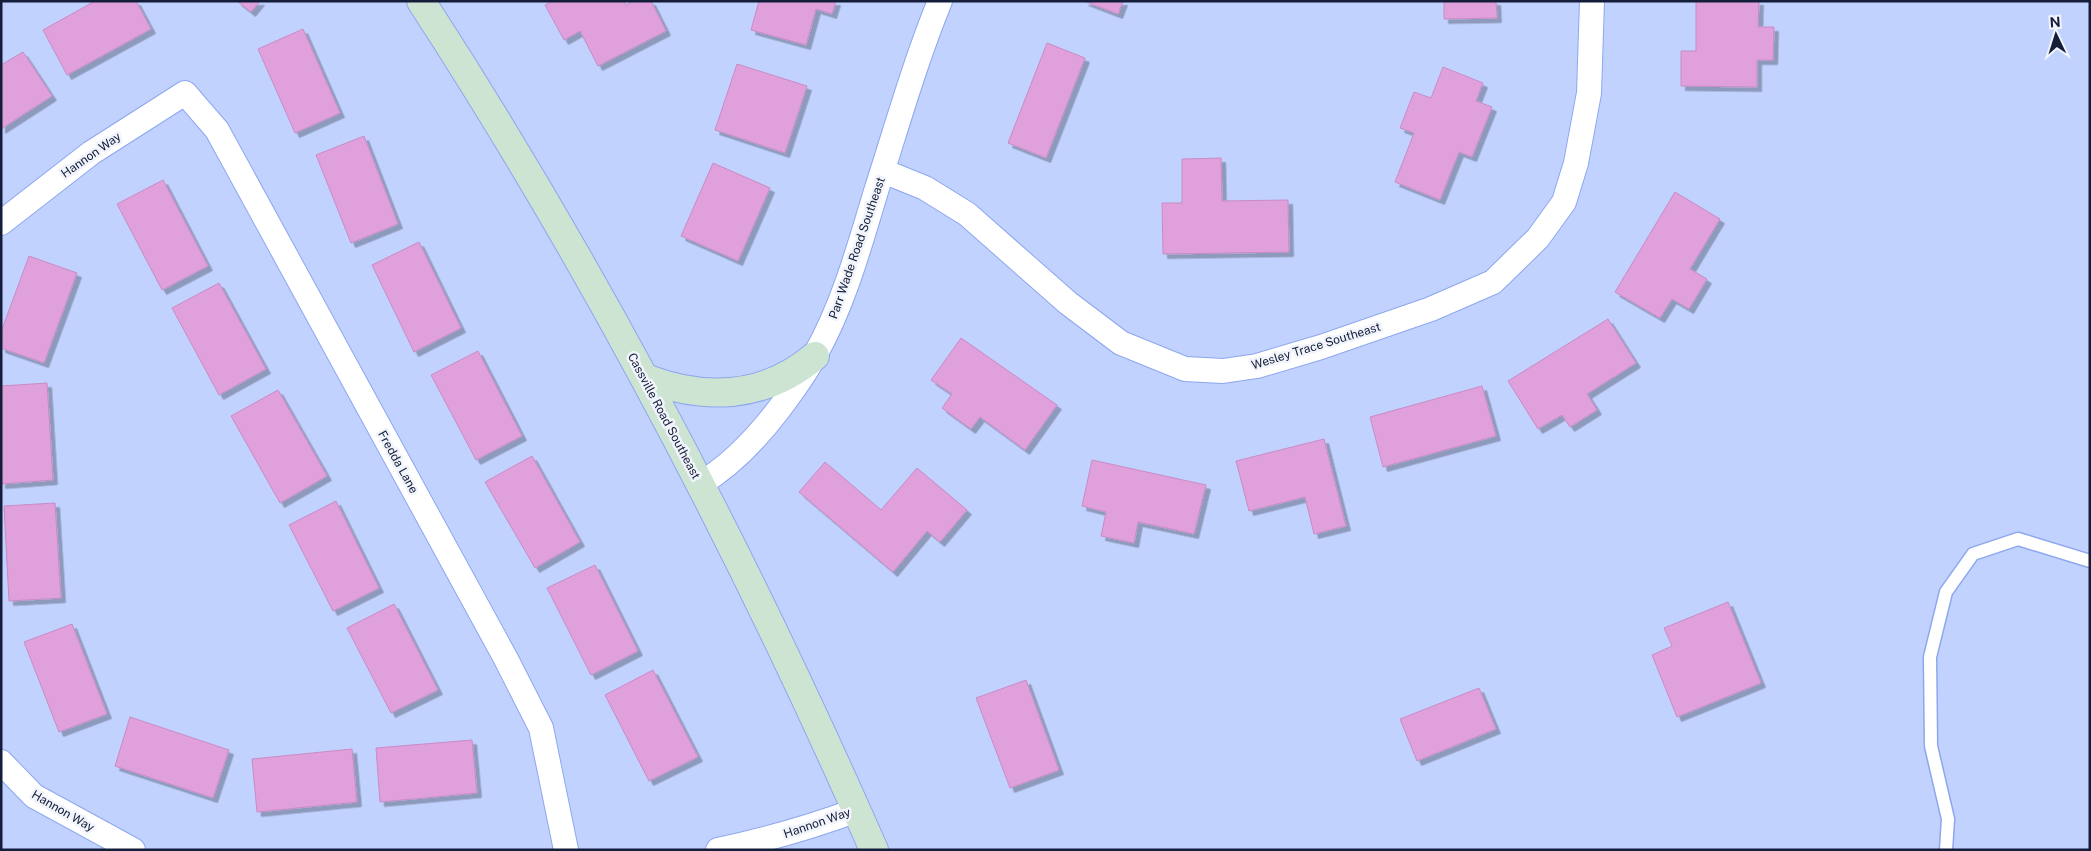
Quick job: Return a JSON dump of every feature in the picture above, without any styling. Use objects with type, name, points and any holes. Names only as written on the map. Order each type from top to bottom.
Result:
[{"type":"main road","name":"Cassville Road Southeast","points":[[421,1],[482,96],[557,220],[645,378],[797,679],[874,850]]},
{"type":"main road","points":[[645,378],[666,386],[690,391],[708,394],[728,393],[750,390],[771,383],[791,373],[815,356]]},
{"type":"street","name":"Parr Wade Road Southeast","points":[[700,484],[716,474],[743,452],[769,422],[815,356],[846,286],[905,98],[940,1]]},
{"type":"street","name":"Wesley Trace Southeast","points":[[883,171],[924,188],[966,214],[1068,303],[1121,343],[1185,369],[1223,371],[1257,366],[1422,313],[1493,282],[1538,238],[1564,202],[1576,163],[1589,93],[1592,1]]},
{"type":"street","name":"Hannon Way","points":[[1,223],[91,153],[185,93]]},
{"type":"street","name":"Fredda Lane","points":[[185,93],[217,130],[506,659],[541,728],[566,850]]},
{"type":"street","name":"Hannon Way","points":[[1,762],[34,796],[132,850]]},
{"type":"street","name":"Hannon Way","points":[[718,850],[816,826],[857,810]]},
{"type":"lane","points":[[1946,850],[1948,819],[1931,746],[1930,657],[1946,592],[1973,554],[2018,539],[2090,561]]},
{"type":"building","points":[[95,1],[136,1],[151,29],[67,75],[43,30]]},
{"type":"building","points":[[237,1],[260,1],[251,12]]},
{"type":"building","points":[[553,1],[624,1],[626,5],[633,1],[651,1],[666,31],[598,66],[580,31],[564,40],[545,5]]},
{"type":"building","points":[[759,1],[836,1],[832,14],[816,9],[806,45],[751,30]]},
{"type":"building","points":[[1084,1],[1123,1],[1118,14]]},
{"type":"building","points":[[1444,1],[1496,1],[1497,18],[1444,19]]},
{"type":"building","points":[[1696,1],[1759,1],[1758,27],[1774,27],[1773,60],[1757,60],[1757,87],[1681,86],[1681,51],[1696,51]]},
{"type":"building","points":[[303,29],[340,113],[295,133],[258,49]]},
{"type":"building","points":[[1047,43],[1085,58],[1046,158],[1008,143]]},
{"type":"building","points":[[23,52],[52,96],[1,129],[1,65]]},
{"type":"building","points":[[737,64],[807,86],[785,153],[715,130]]},
{"type":"building","points":[[1443,67],[1483,83],[1476,101],[1492,107],[1472,157],[1459,152],[1440,200],[1395,182],[1414,133],[1400,128],[1414,92],[1431,98]]},
{"type":"building","points":[[364,136],[398,224],[351,243],[316,155]]},
{"type":"building","points":[[1221,158],[1222,201],[1288,200],[1289,252],[1163,254],[1162,203],[1182,203],[1182,159]]},
{"type":"building","points":[[713,163],[770,188],[738,261],[681,236]]},
{"type":"building","points":[[163,180],[208,266],[162,290],[117,204]]},
{"type":"building","points":[[1675,192],[1720,219],[1690,269],[1707,279],[1689,309],[1672,299],[1660,318],[1615,292]]},
{"type":"building","points":[[419,242],[461,328],[414,352],[372,265]]},
{"type":"building","points":[[29,256],[77,273],[44,363],[1,348],[1,332]]},
{"type":"building","points":[[219,283],[266,369],[219,395],[172,308]]},
{"type":"building","points":[[1608,319],[1636,363],[1587,394],[1597,410],[1570,427],[1562,415],[1538,429],[1508,381]]},
{"type":"building","points":[[961,338],[1057,405],[1025,450],[980,417],[971,429],[942,408],[952,394],[931,380]]},
{"type":"building","points":[[478,351],[522,436],[476,460],[431,375]]},
{"type":"building","points":[[47,383],[53,480],[1,484],[1,386]]},
{"type":"building","points":[[1482,386],[1496,436],[1383,467],[1370,417]]},
{"type":"building","points":[[278,390],[327,476],[280,503],[231,416]]},
{"type":"building","points":[[1324,439],[1346,526],[1314,534],[1305,497],[1249,511],[1236,461]]},
{"type":"building","points":[[532,456],[580,542],[535,568],[485,482]]},
{"type":"building","points":[[1092,460],[1206,485],[1194,534],[1138,522],[1134,543],[1101,536],[1106,512],[1082,506]]},
{"type":"building","points":[[825,462],[881,510],[917,468],[967,510],[940,542],[927,531],[893,572],[799,492]]},
{"type":"building","points":[[336,501],[379,588],[333,611],[289,525]]},
{"type":"building","points":[[55,503],[61,598],[9,601],[4,506]]},
{"type":"building","points":[[595,565],[638,651],[591,675],[547,588]]},
{"type":"building","points":[[1728,602],[1761,683],[1677,717],[1652,655],[1672,646],[1664,628]]},
{"type":"building","points":[[394,604],[438,690],[391,713],[347,628]]},
{"type":"building","points":[[72,624],[107,714],[59,732],[24,642]]},
{"type":"building","points":[[653,670],[698,757],[649,781],[605,695]]},
{"type":"building","points":[[1026,680],[1059,770],[1010,788],[976,698]]},
{"type":"building","points":[[1479,688],[1496,729],[1417,761],[1400,719]]},
{"type":"building","points":[[130,717],[229,750],[213,798],[115,766]]},
{"type":"building","points":[[472,740],[477,793],[380,802],[376,748]]},
{"type":"building","points":[[352,749],[357,802],[257,812],[252,759]]}]
